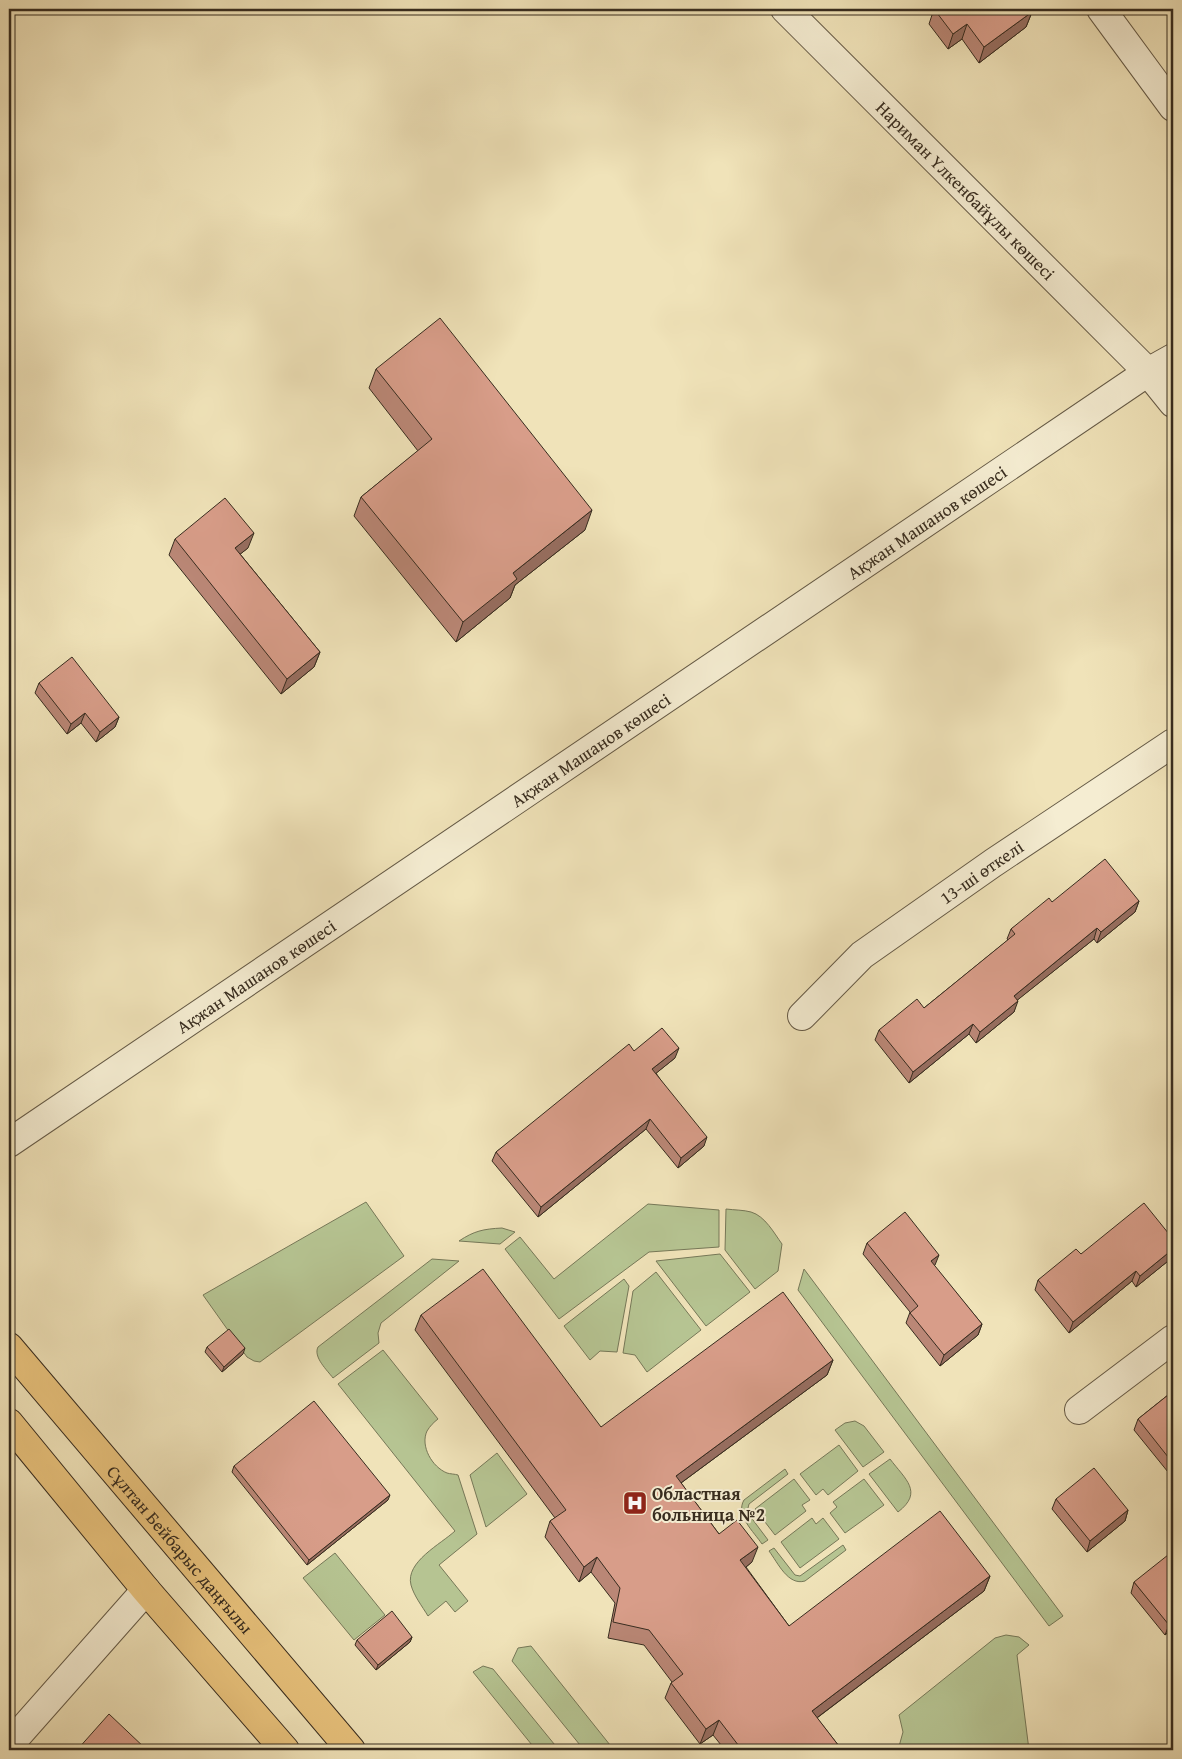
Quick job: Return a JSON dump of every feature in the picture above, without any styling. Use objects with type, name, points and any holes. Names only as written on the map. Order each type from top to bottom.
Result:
[{"type":"main road","name":"Сұлтан Бейбарыс даңғылы","points":[[9,1347],[351,1750]]},
{"type":"main road","points":[[9,1423],[146,1590],[285,1750]]},
{"type":"street","name":"Нариман Үлкенбайұлы көшесі","points":[[784,9],[1148,372],[1173,403]]},
{"type":"street","points":[[1100,9],[1173,107]]},
{"type":"street","name":"Ақжан Машанов көшесі","points":[[9,1143],[1148,372],[1173,358]]},
{"type":"street","name":"13-ші өткелі","points":[[802,1016],[862,956],[993,863],[1173,743]]},
{"type":"street","points":[[1079,1410],[1173,1339]]},
{"type":"street","points":[[9,1745],[146,1590]]},
{"type":"green space","points":[[366,1202],[404,1256],[260,1362],[247,1357],[203,1295]]},
{"type":"green space","points":[[648,1204],[719,1210],[719,1247],[649,1252],[559,1319],[505,1249],[520,1237],[554,1279]]},
{"type":"green space","points":[[726,1209],[751,1212],[761,1217],[782,1244],[778,1271],[755,1289],[725,1250]]},
{"type":"green space","points":[[502,1228],[515,1232],[500,1244],[459,1241],[479,1231]]},
{"type":"green space","points":[[720,1254],[750,1292],[706,1326],[656,1261]]},
{"type":"green space","points":[[432,1259],[459,1261],[381,1323],[378,1333],[379,1343],[333,1378],[317,1355],[318,1347]]},
{"type":"green space","points":[[804,1269],[1063,1616],[1049,1626],[798,1290]]},
{"type":"green space","points":[[656,1272],[701,1330],[647,1372],[635,1355],[623,1353],[633,1291]]},
{"type":"green space","points":[[624,1279],[629,1286],[617,1352],[600,1351],[590,1360],[564,1326]]},
{"type":"green space","points":[[383,1350],[438,1419],[427,1431],[425,1437],[426,1449],[437,1466],[447,1473],[458,1475],[477,1534],[439,1565],[468,1601],[455,1612],[446,1601],[428,1616],[414,1593],[411,1577],[413,1569],[419,1561],[455,1531],[338,1384]]},
{"type":"green space","points":[[855,1421],[864,1426],[884,1452],[863,1467],[835,1430],[845,1423]]},
{"type":"green space","points":[[839,1445],[858,1471],[828,1495],[823,1489],[816,1495],[800,1474]]},
{"type":"green space","points":[[497,1453],[527,1494],[486,1527],[470,1475]]},
{"type":"green space","points":[[890,1459],[906,1479],[911,1492],[906,1505],[898,1512],[869,1474]]},
{"type":"green space","points":[[785,1469],[788,1474],[749,1504],[747,1512],[768,1540],[762,1544],[747,1523],[742,1512],[742,1506],[744,1500]]},
{"type":"green space","points":[[794,1479],[810,1500],[802,1505],[806,1511],[775,1535],[755,1509]]},
{"type":"green space","points":[[864,1479],[884,1505],[845,1533],[830,1513],[837,1507],[833,1502]]},
{"type":"green space","points":[[812,1518],[816,1524],[823,1518],[839,1539],[800,1568],[781,1542]]},
{"type":"green space","points":[[843,1545],[846,1550],[805,1581],[799,1582],[793,1580],[784,1572],[769,1551],[774,1548],[795,1575],[800,1576]]},
{"type":"green space","points":[[335,1553],[385,1615],[354,1640],[303,1578]]},
{"type":"green space","points":[[1006,1635],[1019,1637],[1029,1645],[1017,1655],[1029,1750],[898,1750],[903,1732],[899,1715],[995,1638]]},
{"type":"green space","points":[[531,1646],[614,1750],[584,1750],[512,1661],[518,1648]]},
{"type":"green space","points":[[483,1666],[493,1669],[559,1750],[536,1750],[473,1672]]},
{"type":"building","points":[[934,9],[1030,9],[1032,12],[984,47],[967,24],[953,34]]},
{"type":"building","points":[[440,318],[592,510],[513,573],[517,579],[463,622],[361,497],[432,439],[376,369]]},
{"type":"building","points":[[225,498],[254,533],[235,548],[320,652],[287,679],[175,539]]},
{"type":"building","points":[[72,657],[119,717],[100,732],[85,713],[71,724],[39,683]]},
{"type":"building","points":[[1105,859],[1139,901],[1101,932],[1097,928],[1014,996],[1018,1001],[980,1032],[973,1024],[913,1072],[879,1030],[917,999],[924,1008],[1015,934],[1011,929],[1049,898],[1052,902]]},
{"type":"building","points":[[662,1028],[679,1048],[652,1069],[707,1137],[681,1158],[650,1119],[541,1207],[496,1152],[629,1044],[634,1051]]},
{"type":"building","points":[[1144,1203],[1173,1239],[1173,1249],[1140,1276],[1136,1271],[1073,1322],[1038,1280],[1076,1249],[1081,1254]]},
{"type":"building","points":[[905,1212],[939,1255],[931,1261],[982,1324],[944,1355],[910,1313],[918,1306],[867,1243]]},
{"type":"building","points":[[483,1269],[601,1427],[783,1292],[833,1360],[676,1476],[719,1534],[737,1520],[758,1547],[740,1560],[789,1626],[940,1511],[990,1576],[812,1711],[842,1750],[742,1750],[719,1720],[706,1729],[671,1683],[683,1674],[649,1630],[613,1622],[620,1588],[597,1557],[584,1567],[550,1521],[566,1510],[421,1315]]},
{"type":"building","points":[[229,1329],[245,1348],[224,1367],[207,1347]]},
{"type":"building","points":[[1173,1391],[1173,1461],[1172,1462],[1138,1419]]},
{"type":"building","points":[[314,1401],[390,1495],[309,1560],[234,1466]]},
{"type":"building","points":[[1094,1468],[1128,1510],[1090,1541],[1056,1499]]},
{"type":"building","points":[[1173,1551],[1173,1621],[1169,1625],[1134,1582]]},
{"type":"building","points":[[392,1611],[412,1637],[378,1665],[357,1640]]},
{"type":"building","points":[[109,1714],[147,1750],[77,1750]]},
{"type":"place","name":"Областная больница №2","points":[[635,1503]]}]
